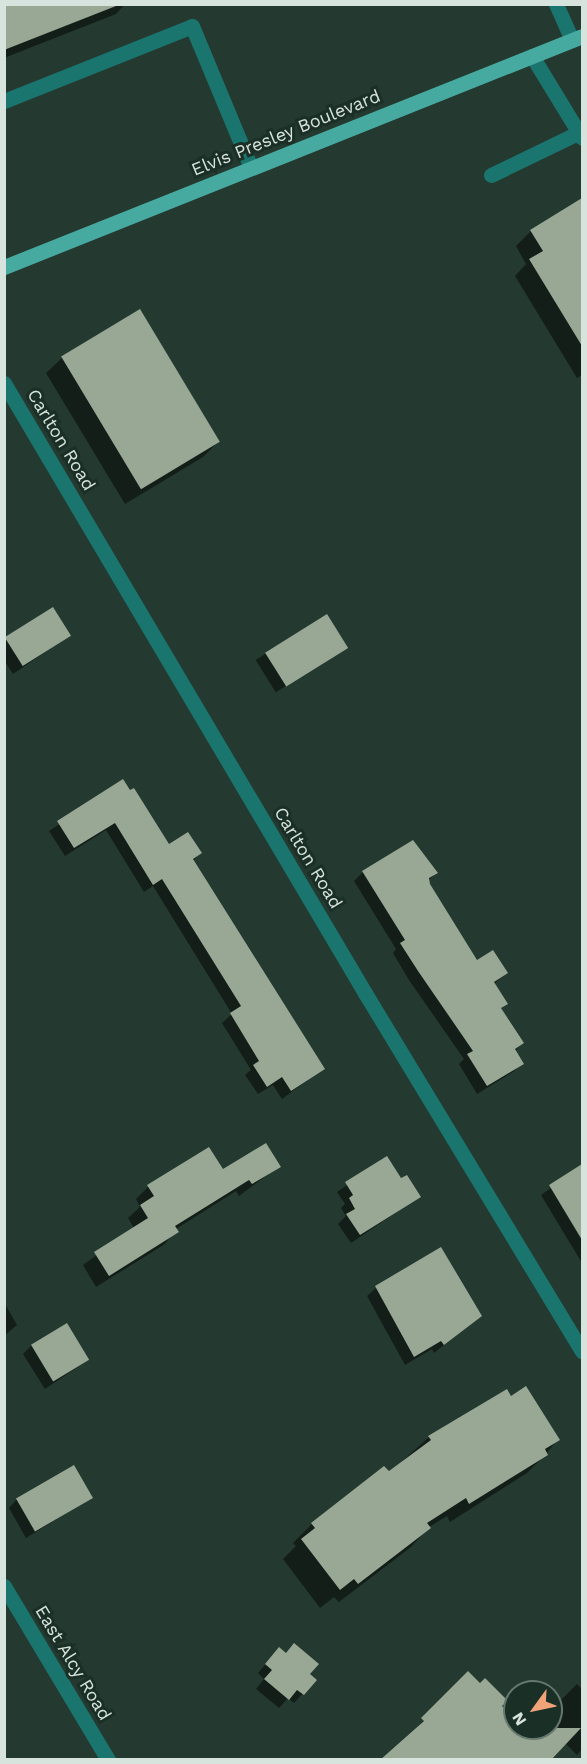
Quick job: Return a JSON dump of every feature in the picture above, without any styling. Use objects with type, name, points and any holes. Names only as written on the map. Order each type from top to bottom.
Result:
[{"type":"main road","name":"Elvis Presley Boulevard","points":[[4,267],[577,38]]},
{"type":"street","points":[[556,4],[577,38]]},
{"type":"street","points":[[4,101],[192,26],[251,168]]},
{"type":"street","points":[[490,174],[581,134],[532,56]]},
{"type":"street","name":"Carlton Road","points":[[4,383],[365,993],[582,1351]]},
{"type":"street","name":"East Alcy Road","points":[[4,1586],[108,1760]]},
{"type":"building","points":[[4,4],[116,4],[116,6],[4,50]]},
{"type":"building","points":[[582,198],[582,346],[529,259],[543,251],[530,230]]},
{"type":"building","points":[[140,309],[220,442],[141,489],[61,356]]},
{"type":"building","points":[[53,607],[71,636],[23,666],[5,637]]},
{"type":"building","points":[[327,614],[348,648],[286,687],[265,653]]},
{"type":"building","points":[[123,779],[130,790],[134,788],[169,844],[188,832],[202,853],[193,859],[325,1069],[291,1091],[282,1077],[267,1087],[253,1065],[259,1061],[230,1013],[241,1006],[162,879],[153,885],[115,823],[74,848],[57,821]]},
{"type":"building","points":[[413,840],[438,873],[429,878],[430,884],[477,960],[493,950],[508,973],[494,982],[508,1004],[501,1008],[524,1043],[515,1049],[524,1064],[487,1086],[467,1054],[473,1051],[400,943],[405,940],[362,871]]},
{"type":"building","points":[[266,1143],[281,1167],[252,1184],[249,1180],[175,1226],[179,1232],[109,1276],[94,1252],[148,1218],[140,1205],[154,1196],[147,1185],[209,1147],[223,1169]]},
{"type":"building","points":[[387,1156],[401,1178],[407,1175],[421,1197],[360,1235],[346,1214],[355,1209],[349,1198],[353,1195],[345,1182]]},
{"type":"building","points":[[582,1164],[582,1240],[549,1185]]},
{"type":"building","points":[[441,1247],[482,1316],[444,1345],[441,1341],[414,1357],[375,1286]]},
{"type":"building","points":[[67,1323],[89,1360],[53,1381],[31,1345]]},
{"type":"building","points":[[526,1386],[560,1440],[545,1449],[548,1455],[469,1504],[466,1498],[427,1523],[431,1528],[358,1584],[354,1579],[340,1590],[301,1539],[315,1528],[311,1523],[384,1466],[389,1471],[431,1440],[428,1436],[507,1389],[511,1396]]},
{"type":"building","points":[[74,1465],[93,1498],[35,1531],[16,1498]]},
{"type":"building","points":[[294,1643],[319,1664],[310,1674],[317,1680],[304,1695],[297,1690],[289,1700],[264,1679],[272,1670],[265,1664],[279,1647],[286,1653]]},
{"type":"building","points":[[468,1671],[480,1683],[485,1678],[503,1696],[503,1740],[563,1740],[563,1728],[581,1728],[551,1760],[380,1760],[424,1721],[421,1718]]}]
